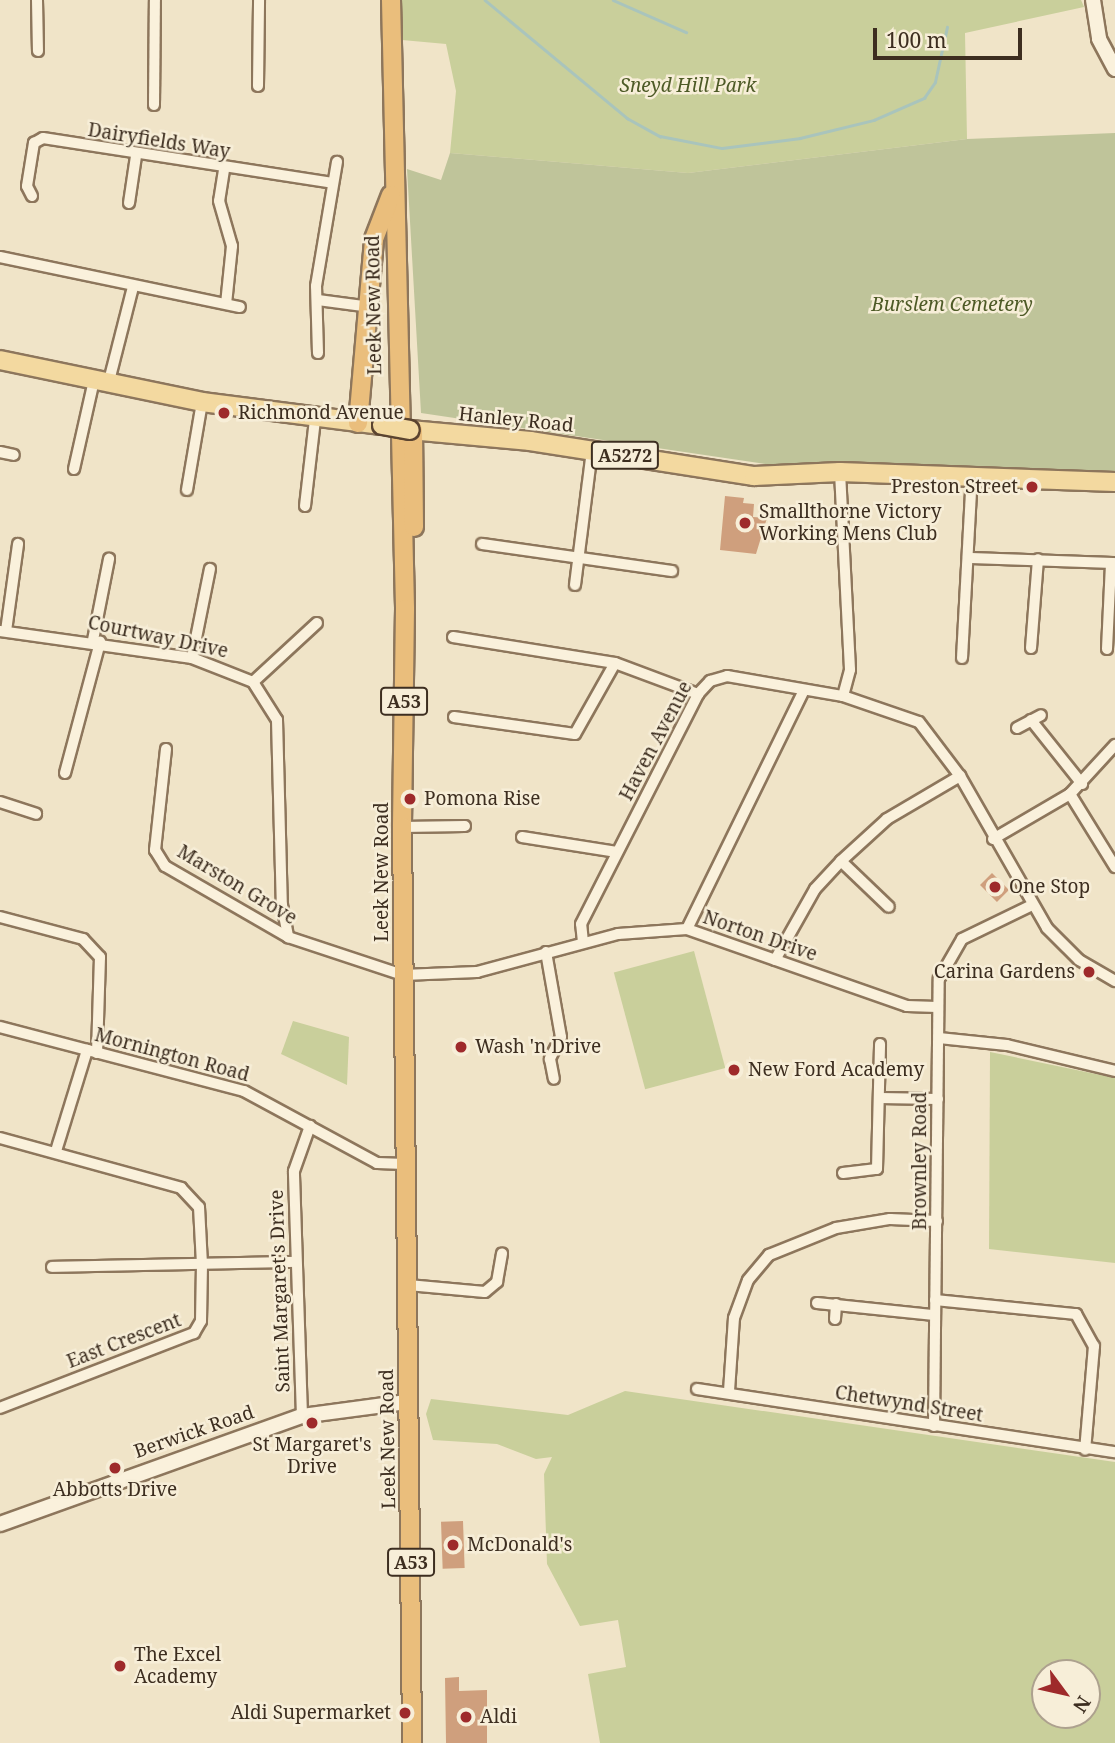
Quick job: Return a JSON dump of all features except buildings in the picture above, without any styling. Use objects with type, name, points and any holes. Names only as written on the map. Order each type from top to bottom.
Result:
[{"type":"highway","name":"Leek New Road","points":[[391,0],[393,192],[404,598],[403,975],[412,1743]]},
{"type":"highway","points":[[358,423],[377,224],[393,192]]},
{"type":"highway","points":[[404,598],[414,584],[411,430]]},
{"type":"main road","name":"Hanley Road","points":[[0,360],[202,402],[315,419],[592,450],[754,476],[840,472],[1115,482]]},
{"type":"street","points":[[37,0],[38,51]]},
{"type":"street","points":[[154,105],[155,0]]},
{"type":"street","points":[[258,86],[259,0]]},
{"type":"street","points":[[1093,0],[1099,39],[1115,69]]},
{"type":"street","name":"Dairyfields Way","points":[[32,196],[27,186],[34,144],[43,138],[224,170],[333,183]]},
{"type":"street","points":[[129,202],[136,156]]},
{"type":"street","points":[[318,353],[318,300],[337,162]]},
{"type":"street","points":[[224,170],[219,201],[232,246],[226,304]]},
{"type":"street","points":[[0,257],[240,307]]},
{"type":"street","points":[[74,469],[134,287]]},
{"type":"street","points":[[318,300],[371,307]]},
{"type":"street","points":[[187,490],[202,402]]},
{"type":"street","points":[[305,506],[315,419]]},
{"type":"street","points":[[575,585],[592,450]]},
{"type":"street","points":[[0,452],[14,455]]},
{"type":"street","points":[[840,472],[850,670],[843,696]]},
{"type":"street","points":[[962,658],[972,475]]},
{"type":"street","points":[[3,631],[18,544]]},
{"type":"street","points":[[482,544],[577,560],[672,571]]},
{"type":"street","points":[[969,558],[1113,563],[1107,649]]},
{"type":"street","points":[[65,773],[96,641],[109,559]]},
{"type":"street","points":[[1031,648],[1038,559]]},
{"type":"street","points":[[192,658],[210,569]]},
{"type":"street","points":[[288,937],[282,905],[277,720],[253,682],[317,623]]},
{"type":"street","name":"Courtway Drive","points":[[3,631],[96,641],[192,658],[253,682]]},
{"type":"street","points":[[453,637],[614,663],[698,694]]},
{"type":"street","points":[[454,718],[575,734],[614,663]]},
{"type":"street","name":"Haven Avenue","points":[[583,942],[581,923],[698,694],[710,681],[727,676],[843,696],[919,722],[960,776],[1032,905],[1079,960],[1115,981]]},
{"type":"street","points":[[687,929],[804,690]]},
{"type":"street","points":[[1017,728],[1036,718],[1082,784]]},
{"type":"street","points":[[993,839],[1070,794],[1115,745]]},
{"type":"street","name":"Marston Grove","points":[[166,749],[155,850],[165,866],[288,937],[403,975]]},
{"type":"street","points":[[775,960],[815,889],[841,861],[887,819],[960,776]]},
{"type":"street","points":[[1070,794],[1115,867]]},
{"type":"street","points":[[0,802],[36,814]]},
{"type":"street","points":[[402,827],[465,826]]},
{"type":"street","points":[[522,837],[617,852]]},
{"type":"street","points":[[841,861],[889,907]]},
{"type":"street","name":"Brownley Road","points":[[934,1426],[939,979],[962,939],[1032,905]]},
{"type":"street","points":[[0,917],[83,939],[100,957],[92,1051],[57,1151]]},
{"type":"street","name":"Norton Drive","points":[[403,975],[477,972],[583,942],[653,928],[687,929],[907,1006],[937,1007]]},
{"type":"street","points":[[545,952],[561,1037],[550,1059],[554,1079]]},
{"type":"street","name":"Mornington Road","points":[[0,1027],[244,1091],[377,1163],[405,1164]]},
{"type":"street","points":[[939,1038],[1007,1045],[1115,1071]]},
{"type":"street","points":[[843,1173],[877,1169],[880,1044]]},
{"type":"street","points":[[880,1098],[938,1098]]},
{"type":"street","name":"Saint Margaret's Drive","points":[[302,1416],[294,1171],[310,1126]]},
{"type":"street","name":"East Crescent","points":[[0,1138],[57,1151],[181,1188],[199,1206],[202,1264],[201,1321],[194,1333],[0,1408]]},
{"type":"street","points":[[729,1391],[734,1318],[747,1280],[769,1255],[836,1228],[890,1219],[937,1220]]},
{"type":"street","points":[[408,1285],[485,1292],[497,1282],[502,1253]]},
{"type":"street","points":[[52,1267],[295,1262]]},
{"type":"street","points":[[935,1300],[1076,1314],[1094,1346],[1085,1450]]},
{"type":"street","points":[[817,1303],[934,1315]]},
{"type":"street","points":[[835,1320],[836,1304]]},
{"type":"street","name":"Chetwynd Street","points":[[696,1389],[729,1391],[1085,1450],[1115,1452]]},
{"type":"street","name":"Berwick Road","points":[[0,1524],[302,1416],[407,1402]]},
{"type":"green space","name":"Sneyd Hill Park","points":[[402,0],[1081,0],[1084,7],[965,33],[967,139],[688,173],[450,153],[456,91],[446,44],[402,40]]},
{"type":"green space","name":"Burslem Cemetery","points":[[1115,133],[1115,471],[779,466],[421,413],[407,169],[441,180],[450,153],[688,173],[967,139]]},
{"type":"green space","points":[[694,951],[725,1068],[645,1089],[614,972]]},
{"type":"green space","points":[[293,1021],[349,1037],[347,1085],[281,1054]]},
{"type":"green space","points":[[990,1052],[1115,1078],[1115,1263],[989,1249]]},
{"type":"green space","points":[[625,1391],[1115,1462],[1115,1743],[600,1743],[588,1674],[626,1667],[618,1620],[580,1626],[547,1564],[544,1474],[552,1457],[536,1459],[497,1444],[433,1440],[426,1414],[431,1399],[568,1415]]},
{"type":"waterway","points":[[485,0],[627,118],[660,136],[722,148],[800,138],[874,120],[924,98],[935,82],[947,27]]},
{"type":"waterway","points":[[613,0],[686,32]]},
{"type":"place","name":"Richmond Avenue","points":[[224,413]]},
{"type":"place","name":"Preston Street","points":[[1032,487]]},
{"type":"place","name":"Smallthorne Victory Working Mens Club","points":[[745,523]]},
{"type":"place","name":"Pomona Rise","points":[[410,799]]},
{"type":"place","name":"One Stop","points":[[995,887]]},
{"type":"place","name":"Carina Gardens","points":[[1089,972]]},
{"type":"place","name":"Wash 'n Drive","points":[[461,1047]]},
{"type":"place","name":"New Ford Academy","points":[[734,1070]]},
{"type":"place","name":"St Margaret's Drive","points":[[312,1423]]},
{"type":"place","name":"Abbotts Drive","points":[[115,1468]]},
{"type":"place","name":"McDonald's","points":[[453,1545]]},
{"type":"place","name":"The Excel Academy","points":[[120,1666]]},
{"type":"place","name":"Aldi Supermarket","points":[[405,1713]]},
{"type":"place","name":"Aldi","points":[[466,1717]]}]
